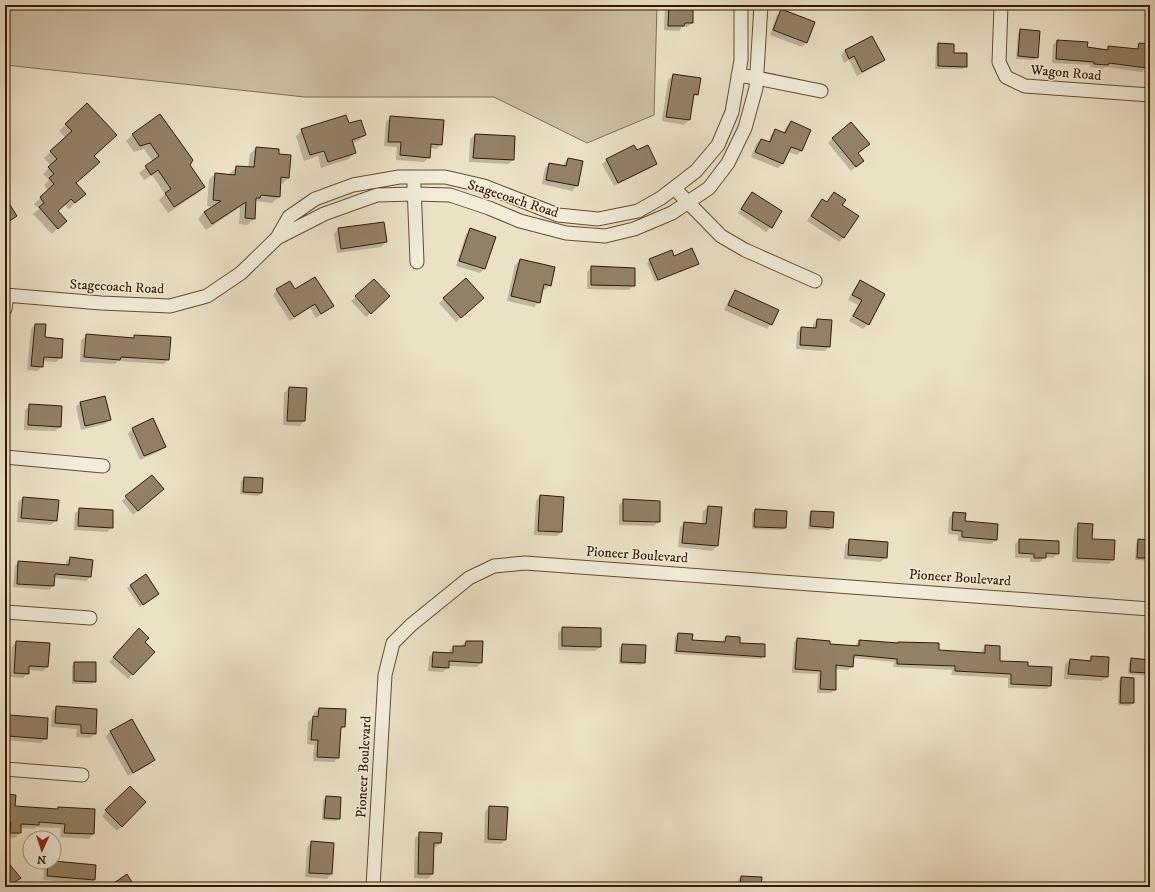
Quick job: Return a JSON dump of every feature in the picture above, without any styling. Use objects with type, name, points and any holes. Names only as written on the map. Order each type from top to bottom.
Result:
[{"type":"street","name":"Stagecoach Road","points":[[6,295],[101,303],[170,306],[207,296],[241,274],[277,238],[289,217],[315,199],[353,185],[399,177],[445,177],[484,186],[526,204],[558,215],[598,219],[638,211],[660,198],[696,171],[718,145],[732,112],[741,60],[741,5]]},
{"type":"street","name":"Stagecoach Road","points":[[277,238],[324,214],[376,195],[450,195],[489,208],[520,221],[566,233],[606,236],[634,229],[672,213],[709,188],[728,163],[745,128],[756,88],[761,5]]},
{"type":"street","name":"Wagon Road","points":[[1001,5],[999,62],[1006,77],[1024,86],[1150,95]]},
{"type":"street","points":[[738,75],[821,91]]},
{"type":"street","points":[[414,177],[417,262]]},
{"type":"street","points":[[674,188],[721,236],[745,250],[815,282]]},
{"type":"street","points":[[5,309],[6,295]]},
{"type":"street","points":[[5,457],[103,466]]},
{"type":"street","name":"Pioneer Boulevard","points":[[373,887],[385,675],[393,643],[411,625],[469,578],[494,566],[525,563],[1150,609]]},
{"type":"street","points":[[5,612],[90,618]]},
{"type":"street","points":[[5,769],[82,775]]},
{"type":"shaded area","points":[[5,5],[657,5],[654,115],[587,143],[494,97],[305,97],[5,65]]},
{"type":"building","points":[[669,5],[693,5],[693,23],[685,23],[684,26],[668,26]]},
{"type":"building","points":[[781,9],[815,22],[807,43],[773,30]]},
{"type":"building","points":[[1020,29],[1040,31],[1038,58],[1018,56]]},
{"type":"building","points":[[872,36],[885,60],[862,72],[854,56],[849,59],[845,50]]},
{"type":"building","points":[[1057,40],[1088,42],[1087,47],[1108,50],[1108,46],[1138,49],[1139,43],[1150,44],[1150,64],[1148,64],[1147,68],[1109,63],[1108,65],[1094,64],[1094,62],[1056,59]]},
{"type":"building","points":[[938,43],[954,44],[954,53],[967,53],[967,67],[938,66]]},
{"type":"building","points":[[673,74],[701,78],[698,95],[694,94],[690,120],[666,117]]},
{"type":"building","points":[[87,103],[117,135],[94,156],[100,162],[76,183],[86,194],[75,203],[71,199],[58,211],[67,221],[58,229],[39,207],[44,203],[40,197],[54,184],[49,178],[54,174],[48,167],[57,159],[50,151],[72,131],[65,124]]},
{"type":"building","points":[[160,114],[193,160],[190,165],[205,187],[174,207],[165,193],[171,189],[158,170],[151,175],[145,166],[159,156],[150,143],[140,146],[132,134]]},
{"type":"building","points":[[346,115],[349,123],[361,120],[366,135],[352,140],[356,153],[328,162],[324,151],[310,155],[301,129]]},
{"type":"building","points":[[390,116],[444,120],[442,145],[431,144],[430,158],[400,155],[401,142],[388,142]]},
{"type":"building","points":[[791,121],[811,130],[802,151],[791,147],[783,164],[755,152],[761,139],[770,142],[775,129],[785,133]]},
{"type":"building","points":[[851,122],[870,144],[858,153],[864,161],[856,167],[832,138]]},
{"type":"building","points":[[475,134],[515,136],[514,160],[473,158]]},
{"type":"building","points":[[634,145],[637,150],[648,145],[657,164],[618,183],[606,159]]},
{"type":"building","points":[[256,147],[279,149],[279,154],[291,155],[289,178],[281,177],[280,197],[261,195],[260,198],[256,198],[255,219],[245,218],[246,202],[212,224],[204,212],[221,201],[213,200],[215,173],[235,175],[236,166],[254,167]]},
{"type":"building","points":[[568,158],[583,161],[578,186],[546,180],[549,163],[566,166]]},
{"type":"building","points":[[752,192],[782,211],[772,228],[741,209]]},
{"type":"building","points":[[834,192],[846,200],[842,205],[859,216],[844,238],[811,216],[822,199],[827,202]]},
{"type":"building","points":[[5,197],[17,216],[5,224]]},
{"type":"building","points":[[384,222],[387,242],[341,249],[338,228]]},
{"type":"building","points":[[470,228],[496,237],[485,269],[459,261]]},
{"type":"building","points":[[692,248],[699,264],[658,280],[649,259],[672,250],[674,256]]},
{"type":"building","points":[[520,259],[555,267],[551,286],[544,284],[540,303],[511,296]]},
{"type":"building","points":[[591,266],[635,268],[635,286],[591,285]]},
{"type":"building","points":[[315,277],[334,306],[321,314],[315,304],[294,317],[276,289],[290,281],[295,289]]},
{"type":"building","points":[[466,278],[484,298],[461,318],[443,298]]},
{"type":"building","points":[[374,279],[390,296],[371,314],[355,296]]},
{"type":"building","points":[[860,280],[885,294],[869,325],[853,316],[862,300],[852,295]]},
{"type":"building","points":[[735,290],[779,310],[772,325],[728,305]]},
{"type":"building","points":[[817,319],[832,320],[830,347],[800,345],[801,327],[816,328]]},
{"type":"building","points":[[35,324],[46,324],[45,337],[63,339],[62,358],[44,357],[43,367],[31,366]]},
{"type":"building","points":[[86,334],[134,338],[134,335],[171,337],[169,360],[121,357],[120,360],[84,357]]},
{"type":"building","points":[[289,387],[307,388],[305,421],[287,421]]},
{"type":"building","points":[[105,396],[111,420],[85,426],[80,402]]},
{"type":"building","points":[[29,404],[62,406],[61,427],[28,425]]},
{"type":"building","points":[[153,418],[166,447],[144,456],[132,428]]},
{"type":"building","points":[[152,475],[164,489],[138,511],[125,496]]},
{"type":"building","points":[[244,477],[263,478],[262,493],[243,492]]},
{"type":"building","points":[[540,495],[564,497],[562,532],[538,531]]},
{"type":"building","points":[[23,497],[59,500],[57,521],[21,518]]},
{"type":"building","points":[[623,499],[660,501],[660,522],[623,521]]},
{"type":"building","points":[[708,506],[722,507],[718,546],[682,543],[684,522],[706,524]]},
{"type":"building","points":[[79,508],[113,510],[113,528],[78,526]]},
{"type":"building","points":[[755,509],[787,511],[786,528],[754,527]]},
{"type":"building","points":[[811,511],[834,512],[833,528],[810,526]]},
{"type":"building","points":[[953,512],[966,513],[965,521],[998,524],[997,540],[962,537],[962,531],[952,530]]},
{"type":"building","points":[[1078,523],[1093,524],[1092,539],[1115,540],[1114,560],[1077,558]]},
{"type":"building","points":[[849,539],[888,542],[887,558],[848,555]]},
{"type":"building","points":[[1019,539],[1059,541],[1059,554],[1046,553],[1046,558],[1034,558],[1034,554],[1019,553]]},
{"type":"building","points":[[1138,539],[1150,540],[1150,558],[1137,558]]},
{"type":"building","points":[[70,557],[93,560],[91,577],[55,574],[54,586],[17,584],[18,561],[69,565]]},
{"type":"building","points":[[146,574],[159,594],[143,605],[130,585]]},
{"type":"building","points":[[562,627],[601,628],[601,647],[562,646]]},
{"type":"building","points":[[139,628],[149,638],[145,642],[155,652],[133,675],[113,657]]},
{"type":"building","points":[[678,633],[693,634],[692,640],[725,642],[726,636],[740,637],[740,643],[765,644],[765,657],[676,651]]},
{"type":"building","points":[[797,638],[830,641],[830,644],[859,646],[859,640],[898,643],[939,643],[939,650],[985,653],[985,645],[1000,646],[1000,661],[1028,662],[1028,666],[1052,667],[1051,686],[1011,684],[1011,674],[955,671],[955,666],[897,664],[897,659],[854,655],[853,667],[836,665],[836,690],[820,689],[821,671],[795,669]]},
{"type":"building","points":[[16,641],[50,643],[48,667],[29,666],[29,674],[14,673]]},
{"type":"building","points":[[466,641],[483,641],[482,663],[449,661],[449,668],[432,667],[433,652],[453,653],[453,646],[465,646]]},
{"type":"building","points":[[622,644],[646,645],[645,663],[621,662]]},
{"type":"building","points":[[1091,656],[1109,657],[1108,677],[1068,674],[1070,659],[1091,661]]},
{"type":"building","points":[[1131,658],[1150,660],[1150,673],[1130,672]]},
{"type":"building","points":[[74,662],[96,662],[96,682],[74,681]]},
{"type":"building","points":[[1121,677],[1134,678],[1134,703],[1120,703]]},
{"type":"building","points":[[56,706],[97,709],[96,734],[81,733],[81,725],[55,723]]},
{"type":"building","points":[[319,708],[346,709],[345,727],[341,727],[339,758],[317,757],[318,740],[311,740],[313,716],[318,717]]},
{"type":"building","points":[[9,715],[48,718],[47,739],[7,736]]},
{"type":"building","points":[[132,719],[155,760],[133,773],[110,731]]},
{"type":"building","points":[[130,786],[146,802],[122,827],[105,810]]},
{"type":"building","points":[[5,794],[16,795],[15,806],[58,809],[58,807],[95,809],[94,834],[64,833],[65,824],[39,822],[39,825],[21,824],[21,833],[10,833],[11,822],[5,822]]},
{"type":"building","points":[[326,796],[341,797],[340,819],[324,818]]},
{"type":"building","points":[[489,806],[508,807],[506,840],[488,839]]},
{"type":"building","points":[[419,832],[442,833],[441,843],[434,843],[433,874],[418,874]]},
{"type":"building","points":[[311,841],[334,843],[332,874],[309,873]]},
{"type":"building","points":[[5,859],[21,878],[15,882],[19,887],[5,887]]},
{"type":"building","points":[[62,862],[96,865],[95,880],[47,876],[47,870],[62,870]]},
{"type":"building","points":[[127,874],[135,887],[108,887]]},
{"type":"building","points":[[741,876],[762,877],[761,887],[740,887]]}]
